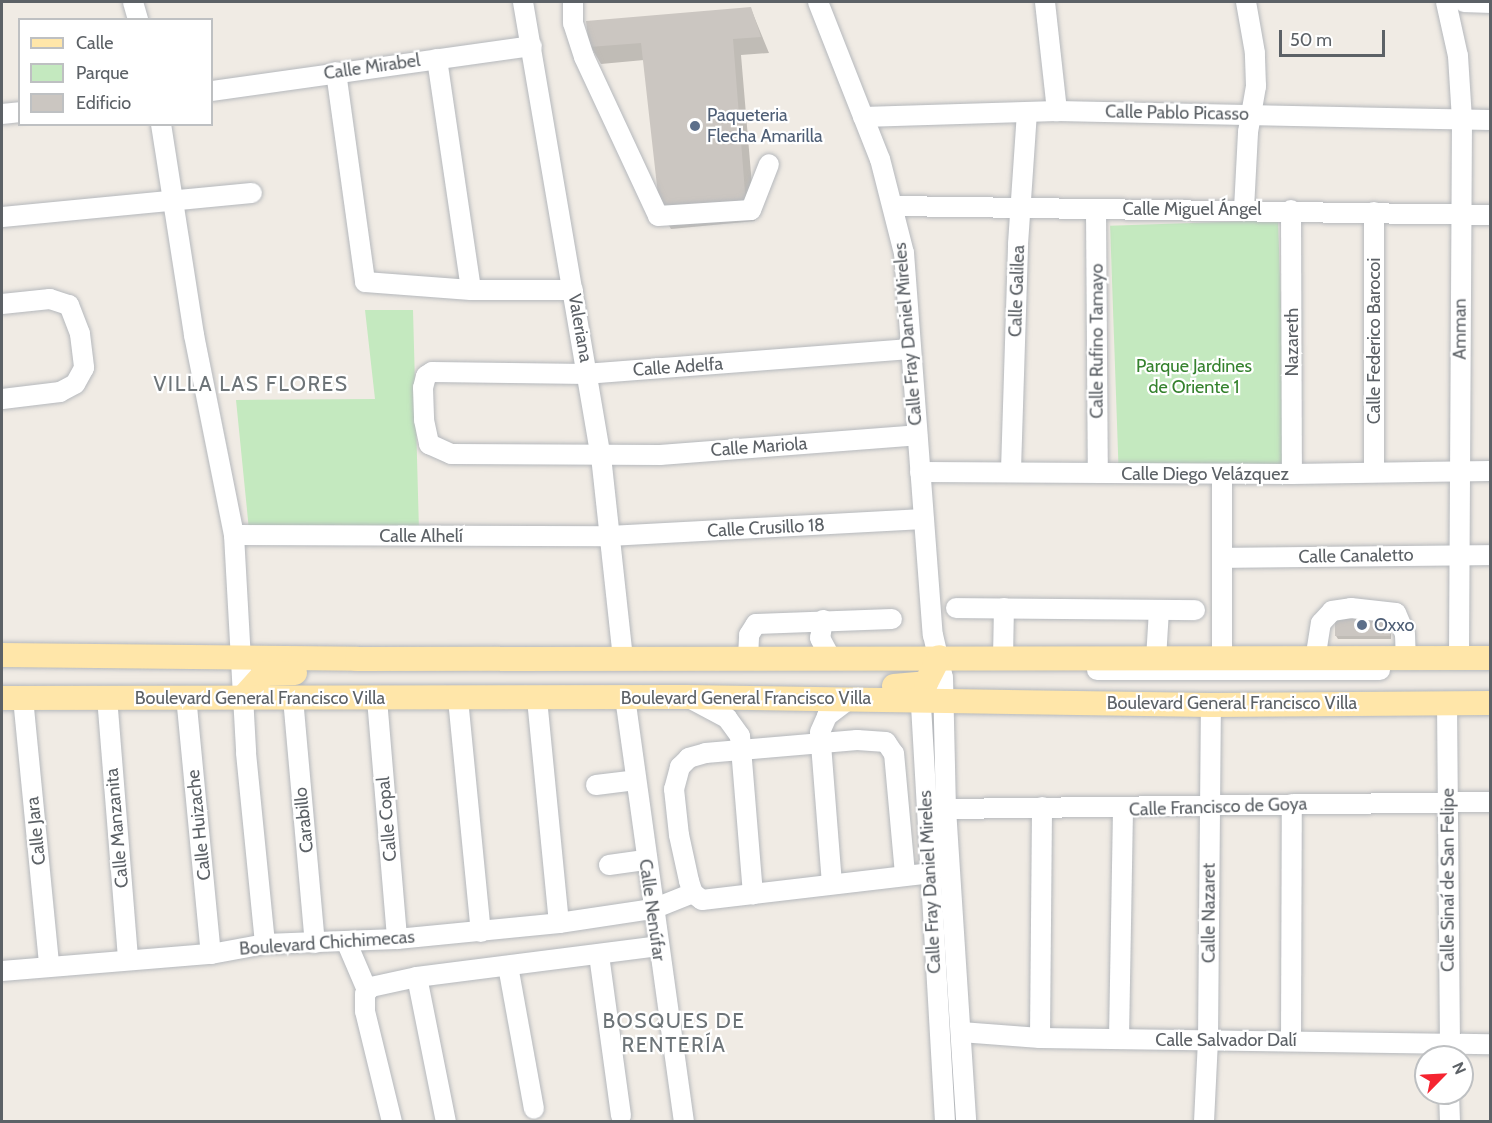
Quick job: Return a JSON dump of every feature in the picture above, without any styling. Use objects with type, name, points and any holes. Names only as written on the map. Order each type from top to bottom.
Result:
[{"type":"main road","name":"Boulevard General Francisco Villa","points":[[2,655],[245,680],[293,698],[537,699],[763,695],[848,700],[932,674],[1003,658],[1222,660],[1491,658]]},
{"type":"main road","name":"Boulevard General Francisco Villa","points":[[9,695],[186,696],[245,680],[348,664],[623,657],[830,657],[932,674],[1211,705],[1491,703]]},
{"type":"main road","points":[[245,680],[269,672],[313,674],[348,664]]},
{"type":"main road","points":[[763,695],[932,674]]},
{"type":"street","points":[[134,2],[138,18]]},
{"type":"street","name":"Valeriana","points":[[523,2],[601,456],[623,657]]},
{"type":"street","points":[[573,2],[573,23],[584,57],[658,216],[751,210],[769,164]]},
{"type":"street","name":"Calle Fray Daniel Mireles","points":[[818,2],[863,117],[894,206],[904,253],[924,519],[932,674],[946,809],[966,1122]]},
{"type":"street","points":[[1045,2],[1057,111]]},
{"type":"street","points":[[1244,209],[1248,132],[1253,114],[1255,53],[1246,2]]},
{"type":"street","name":"Amman","points":[[1446,2],[1458,56],[1462,119],[1459,658]]},
{"type":"street","points":[[1464,2],[1491,3]]},
{"type":"street","name":"Calle Mirabel","points":[[213,91],[532,46]]},
{"type":"street","points":[[437,59],[471,290]]},
{"type":"street","points":[[336,72],[364,282],[471,290],[573,290]]},
{"type":"street","name":"Calle Pablo Picasso","points":[[863,117],[1057,111],[1491,120]]},
{"type":"street","points":[[2,114],[18,112]]},
{"type":"street","name":"Calle Galilea","points":[[1011,470],[1027,112]]},
{"type":"street","points":[[160,126],[171,202],[234,535],[265,944]]},
{"type":"street","points":[[2,217],[252,193]]},
{"type":"street","name":"Calle Miguel Ángel","points":[[894,206],[1244,209],[1491,215]]},
{"type":"street","name":"Calle Rufino Tamayo","points":[[1096,209],[1098,473]]},
{"type":"street","name":"Nazareth","points":[[1291,210],[1292,474]]},
{"type":"street","name":"Calle Federico Barocoi","points":[[1374,212],[1374,471]]},
{"type":"street","points":[[2,303],[62,300],[74,313],[84,368],[75,384],[60,392],[2,399]]},
{"type":"street","name":"Calle Adelfa","points":[[451,454],[429,444],[424,420],[426,376],[432,372],[446,374],[588,374],[910,349]]},
{"type":"street","name":"Calle Mariola","points":[[451,454],[601,456],[916,435]]},
{"type":"street","name":"Calle Diego Velázquez","points":[[920,472],[1011,470],[1292,474],[1491,471]]},
{"type":"street","points":[[1222,474],[1222,660]]},
{"type":"street","name":"Calle Crusillo 18","points":[[609,537],[924,519]]},
{"type":"street","name":"Calle Alhelí","points":[[234,535],[609,537]]},
{"type":"street","name":"Calle Canaletto","points":[[1222,558],[1491,555]]},
{"type":"street","points":[[956,608],[1195,610]]},
{"type":"street","points":[[1003,658],[1004,608]]},
{"type":"street","points":[[1315,660],[1321,623],[1332,611],[1351,608],[1396,613],[1405,634],[1406,658]]},
{"type":"street","points":[[1156,659],[1159,610]]},
{"type":"street","points":[[748,657],[749,635],[756,624],[892,619]]},
{"type":"street","points":[[823,620],[820,638],[830,657]]},
{"type":"street","points":[[2,664],[245,680],[624,688],[763,695]]},
{"type":"street","points":[[348,664],[589,665],[932,674],[1491,694]]},
{"type":"street","points":[[932,674],[1491,667]]},
{"type":"street","name":"Calle Fray Daniel Mireles","points":[[932,674],[931,873],[945,1122]]},
{"type":"street","points":[[9,695],[245,680]]},
{"type":"street","name":"Calle Jara","points":[[9,695],[49,965]]},
{"type":"street","name":"Calle Huizache","points":[[186,696],[211,954]]},
{"type":"street","name":"Calle Manzanita","points":[[107,697],[128,959]]},
{"type":"street","name":"Calle Nenúfar","points":[[625,697],[645,860],[684,1122]]},
{"type":"street","points":[[686,697],[727,718],[740,736],[753,894]]},
{"type":"street","name":"Carabillo","points":[[293,698],[315,943]]},
{"type":"street","name":"Calle Copal","points":[[377,699],[396,939]]},
{"type":"street","points":[[458,699],[481,932]]},
{"type":"street","points":[[537,699],[559,923]]},
{"type":"street","points":[[832,884],[820,744],[823,721],[848,700]]},
{"type":"street","name":"Calle Sinaí de San Felipe","points":[[1447,704],[1450,1045]]},
{"type":"street","name":"Calle Nazaret","points":[[1204,1122],[1208,1040],[1211,705]]},
{"type":"street","points":[[905,874],[891,748],[878,740],[696,756],[680,767],[675,789],[679,835],[693,893],[702,900],[905,874],[931,873]]},
{"type":"street","points":[[596,786],[634,780]]},
{"type":"street","name":"Calle Francisco de Goya","points":[[946,809],[1042,807],[1123,809],[1491,802]]},
{"type":"street","points":[[1291,1039],[1292,804]]},
{"type":"street","points":[[1040,1038],[1042,807]]},
{"type":"street","points":[[1119,1039],[1123,809]]},
{"type":"street","points":[[609,866],[645,860]]},
{"type":"street","name":"Boulevard Chichimecas","points":[[2,971],[49,965],[211,954],[265,944],[396,939],[481,932],[653,909],[693,893]]},
{"type":"street","points":[[346,941],[367,990],[365,1011],[392,1122]]},
{"type":"street","points":[[367,990],[417,977],[658,946]]},
{"type":"street","points":[[599,955],[621,1116]]},
{"type":"street","points":[[507,966],[534,1110]]},
{"type":"street","points":[[417,977],[446,1122]]},
{"type":"street","name":"Calle Salvador Dalí","points":[[961,1032],[1040,1038],[1291,1039],[1414,1048]]},
{"type":"street","name":"Calle Salvador Dalí","points":[[1474,1046],[1491,1044]]},
{"type":"street","points":[[1449,1105],[1450,1122]]},
{"type":"green space","name":"Parque Jardines de Oriente 1","points":[[1278,220],[1287,465],[1119,471],[1110,226]]},
{"type":"green space","points":[[365,310],[413,310],[419,531],[249,530],[236,400],[375,399]]},
{"type":"building","name":"Paqueteria Flecha Amarilla","points":[[751,7],[761,37],[733,39],[746,205],[660,213],[641,43],[589,47],[586,21]]},
{"type":"building","name":"Oxxo","points":[[1335,615],[1390,615],[1390,636],[1335,636]]},
{"type":"place","name":"Paqueteria Flecha Amarilla","points":[[695,126]]},
{"type":"place","name":"Oxxo","points":[[1362,625]]},
{"type":"district","name":"VILLA LAS FLORES","points":[[251,384]]},
{"type":"district","name":"BOSQUES DE RENTERÍA","points":[[674,1033]]}]
